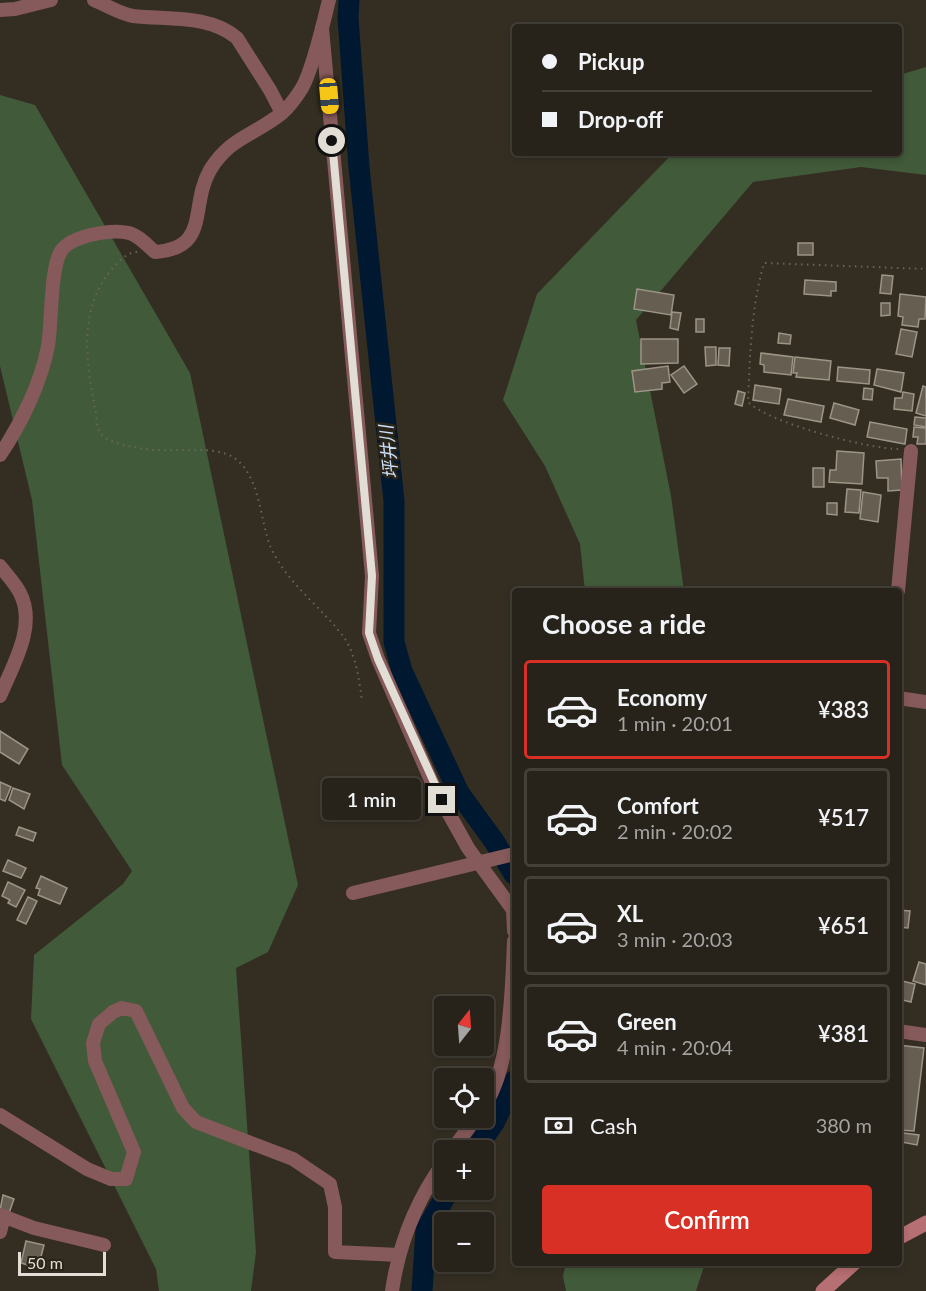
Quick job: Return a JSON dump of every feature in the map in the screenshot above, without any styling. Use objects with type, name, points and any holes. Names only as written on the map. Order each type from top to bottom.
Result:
[{"type":"street","points":[[0,10],[15,9],[51,0]]},
{"type":"street","points":[[94,0],[130,16],[169,17],[215,25],[225,30],[237,38],[282,113]]},
{"type":"street","points":[[0,455],[33,393],[48,348],[57,267],[62,251],[74,240],[92,234],[130,233],[155,252],[170,251],[182,246],[193,235],[204,185],[211,170],[232,143],[282,113],[303,86],[328,6]]},
{"type":"street","points":[[322,28],[372,576],[369,633],[433,785],[468,848],[486,861],[512,908]]},
{"type":"street","points":[[898,588],[912,451]]},
{"type":"street","points":[[0,566],[20,591],[26,606],[26,627],[0,696]]},
{"type":"street","points":[[902,699],[926,702]]},
{"type":"street","points":[[353,893],[512,854]]},
{"type":"street","points":[[494,1087],[502,1062],[512,984]]},
{"type":"street","points":[[0,1115],[87,1169],[111,1179],[126,1179],[134,1152],[95,1061],[93,1043],[99,1024],[113,1012],[122,1008],[135,1011],[183,1108],[196,1122],[293,1159],[330,1184],[335,1207],[335,1252],[399,1255]]},
{"type":"street","points":[[902,1032],[926,1035]]},
{"type":"street","points":[[392,1291],[406,1231],[419,1202],[434,1178]]},
{"type":"street","points":[[0,1232],[2,1215],[34,1228],[104,1245]]},
{"type":"street","points":[[902,1236],[926,1224]]},
{"type":"street","points":[[823,1291],[851,1266]]},
{"type":"path","points":[[155,252],[131,252],[117,264],[96,293],[86,334],[89,375],[99,432],[107,440],[138,449],[201,449],[235,458],[249,475],[258,498],[271,548],[281,565],[306,597],[344,637],[356,664],[362,701]]},
{"type":"path","points":[[912,451],[874,446],[839,437],[794,424],[754,408],[748,402],[751,341],[758,284],[764,263],[926,269]]},
{"type":"green space","points":[[926,67],[926,175],[861,167],[753,182],[636,320],[671,496],[684,588],[585,588],[580,544],[545,466],[503,400],[537,294],[670,156],[902,156],[902,74]]},
{"type":"green space","points":[[0,95],[35,105],[190,373],[298,885],[268,952],[236,968],[256,1252],[251,1291],[159,1291],[156,1269],[31,1019],[34,955],[123,884],[132,871],[62,765],[32,500],[0,366]]},
{"type":"green space","points":[[565,1266],[704,1266],[696,1291],[566,1291],[563,1276]]},
{"type":"building","points":[[798,243],[813,243],[813,255],[798,255]]},
{"type":"building","points":[[882,275],[893,276],[891,294],[880,293]]},
{"type":"building","points":[[805,280],[836,282],[836,291],[831,291],[831,296],[804,294]]},
{"type":"building","points":[[637,289],[674,295],[671,315],[634,309]]},
{"type":"building","points":[[900,294],[926,297],[925,319],[919,319],[918,327],[902,325],[903,317],[898,316]]},
{"type":"building","points":[[881,303],[890,303],[890,315],[881,316]]},
{"type":"building","points":[[672,312],[681,313],[678,330],[670,328]]},
{"type":"building","points":[[696,319],[704,319],[704,332],[696,332]]},
{"type":"building","points":[[901,329],[917,332],[912,357],[896,354]]},
{"type":"building","points":[[779,333],[791,335],[790,344],[778,343]]},
{"type":"building","points":[[641,339],[678,339],[678,363],[641,364]]},
{"type":"building","points":[[705,347],[716,347],[716,365],[706,366]]},
{"type":"building","points":[[719,348],[730,348],[729,366],[718,365]]},
{"type":"building","points":[[761,353],[793,357],[791,375],[764,372],[764,365],[760,364]]},
{"type":"building","points":[[795,357],[831,361],[829,380],[796,377],[797,373],[793,373]]},
{"type":"building","points":[[668,366],[670,382],[662,383],[662,389],[635,392],[632,371]]},
{"type":"building","points":[[684,366],[697,384],[684,393],[671,375]]},
{"type":"building","points":[[838,367],[870,370],[869,384],[837,381]]},
{"type":"building","points":[[877,369],[904,373],[901,392],[874,385]]},
{"type":"building","points":[[755,385],[781,389],[779,404],[753,400]]},
{"type":"building","points":[[923,386],[926,387],[926,416],[916,413]]},
{"type":"building","points":[[864,388],[873,389],[872,400],[863,399]]},
{"type":"building","points":[[738,391],[745,393],[742,406],[735,404]]},
{"type":"building","points":[[903,392],[914,394],[912,411],[894,409],[895,398],[902,398]]},
{"type":"building","points":[[788,399],[824,406],[821,422],[784,415]]},
{"type":"building","points":[[834,403],[859,410],[855,425],[830,418]]},
{"type":"building","points":[[915,417],[926,418],[926,427],[914,425]]},
{"type":"building","points":[[870,422],[907,429],[905,444],[867,437]]},
{"type":"building","points":[[914,427],[926,428],[926,444],[917,444],[918,437],[913,437]]},
{"type":"building","points":[[837,451],[864,453],[862,484],[829,482],[830,470],[836,470]]},
{"type":"building","points":[[901,459],[902,490],[888,491],[888,478],[877,478],[876,461]]},
{"type":"building","points":[[813,468],[824,468],[824,487],[813,487]]},
{"type":"building","points":[[847,489],[861,490],[859,513],[845,512]]},
{"type":"building","points":[[863,492],[881,495],[878,522],[860,519]]},
{"type":"building","points":[[827,503],[837,503],[837,515],[827,514]]},
{"type":"building","points":[[0,731],[28,749],[19,764],[0,752]]},
{"type":"building","points":[[0,782],[11,787],[5,801],[0,799]]},
{"type":"building","points":[[13,788],[30,794],[24,809],[9,800]]},
{"type":"building","points":[[19,827],[36,833],[33,841],[16,835]]},
{"type":"building","points":[[8,860],[26,868],[21,878],[3,871]]},
{"type":"building","points":[[41,876],[67,888],[60,904],[38,895],[40,889],[36,888]]},
{"type":"building","points":[[8,882],[25,890],[16,907],[2,896]]},
{"type":"building","points":[[28,897],[37,901],[26,924],[17,920]]},
{"type":"building","points":[[902,910],[910,911],[908,928],[902,927]]},
{"type":"building","points":[[919,962],[926,964],[926,985],[913,981]]},
{"type":"building","points":[[902,981],[915,984],[911,1002],[902,1000]]},
{"type":"building","points":[[902,1045],[924,1048],[914,1131],[902,1130]]},
{"type":"building","points":[[903,1133],[919,1135],[917,1145],[902,1142]]},
{"type":"building","points":[[3,1195],[14,1199],[9,1213],[0,1210]]},
{"type":"building","points":[[26,1241],[44,1245],[38,1268],[21,1263]]},
{"type":"waterway","name":"坪井川","points":[[349,0],[348,18],[359,167],[394,501],[394,642],[402,671],[459,793],[494,841],[512,871]]},
{"type":"waterway","name":"坪井川","points":[[482,1140],[494,1123],[512,1085]]},
{"type":"waterway","name":"坪井川","points":[[422,1291],[426,1230],[443,1200]]},
{"type":"route","points":[[332,141],[372,576],[369,633],[433,785],[442,800]]}]
